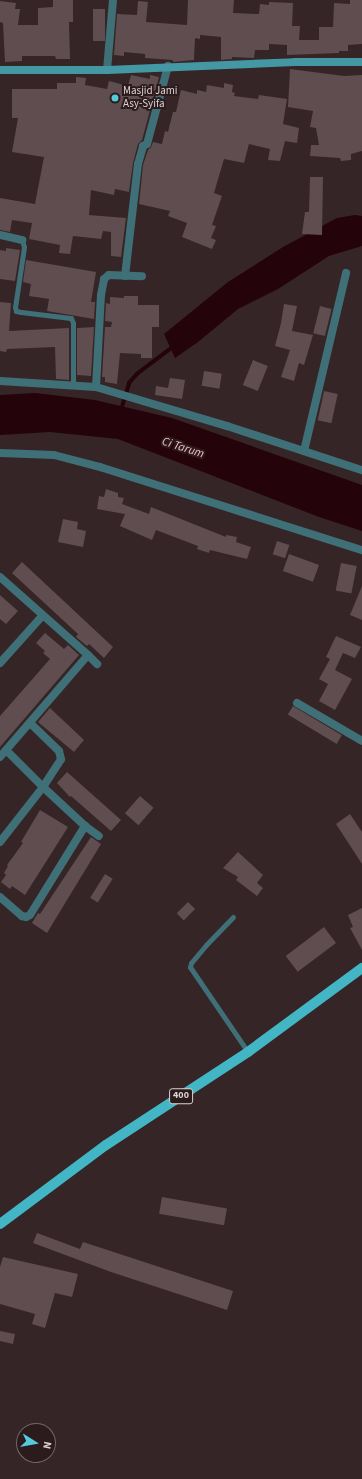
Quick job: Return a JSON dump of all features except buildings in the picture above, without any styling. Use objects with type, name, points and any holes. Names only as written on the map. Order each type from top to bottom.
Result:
[{"type":"main road","name":"400","points":[[0,1224],[106,1145],[248,1052],[362,968]]},
{"type":"street","points":[[107,70],[113,0]]},
{"type":"street","points":[[0,70],[107,70],[168,66],[295,62],[362,62]]},
{"type":"street","points":[[125,276],[138,164],[143,146],[147,144],[168,66]]},
{"type":"street","points":[[0,235],[22,240]]},
{"type":"street","points":[[304,451],[346,273]]},
{"type":"street","points":[[96,387],[102,286],[104,279],[109,275],[142,276]]},
{"type":"street","points":[[0,381],[96,387],[362,470]]},
{"type":"street","points":[[0,453],[54,455],[100,467],[362,550]]},
{"type":"street","points":[[0,577],[97,664]]},
{"type":"street","points":[[0,663],[43,615]]},
{"type":"street","points":[[0,757],[88,655]]},
{"type":"street","points":[[297,702],[362,741]]},
{"type":"street","points":[[0,842],[43,787],[61,760],[59,751],[30,723]]},
{"type":"street","points":[[6,750],[85,826],[99,836]]},
{"type":"street","points":[[0,897],[22,916],[26,917],[30,915],[85,826]]},
{"type":"lane","points":[[22,240],[24,247],[15,307],[16,311],[71,318],[73,323],[73,385]]},
{"type":"lane","points":[[233,917],[206,945],[191,963],[190,967],[248,1052]]},
{"type":"water","points":[[355,215],[362,216],[362,246],[329,256],[278,289],[238,309],[198,342],[175,358],[164,334],[228,282],[283,247],[337,218]]},
{"type":"water","name":"Ci Tarum","points":[[35,393],[95,400],[172,418],[362,485],[362,531],[319,517],[118,439],[50,432],[0,435],[0,395]]},
{"type":"waterway","points":[[121,410],[129,383],[137,374],[174,346]]},
{"type":"place","name":"Masjid Jami Asy-Syifa","points":[[115,98]]}]
